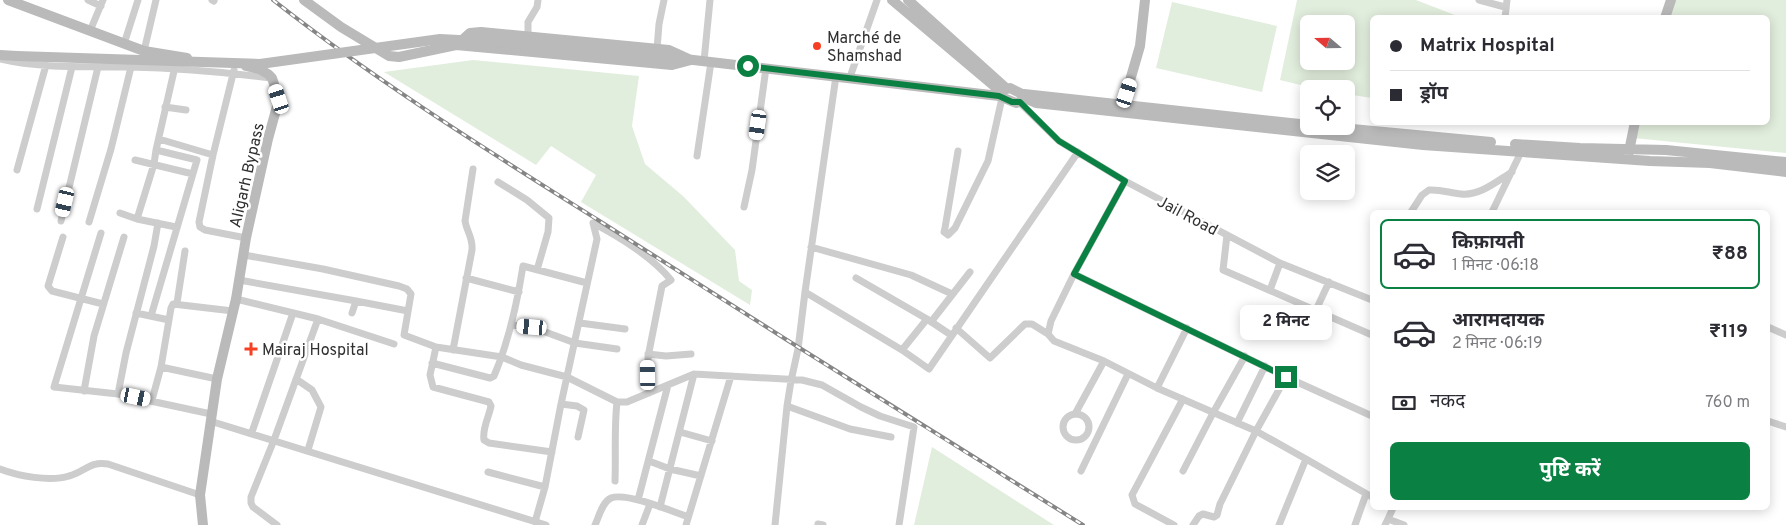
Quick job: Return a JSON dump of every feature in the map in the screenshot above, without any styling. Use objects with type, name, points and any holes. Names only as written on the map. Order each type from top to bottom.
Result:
[{"type":"main road","name":"Aligarh Bypass","points":[[8,0],[144,51],[234,69],[259,69],[272,78],[279,99],[246,238],[236,299],[217,379],[200,495],[202,525]]},
{"type":"main road","points":[[304,0],[341,27],[389,56],[399,57],[456,46],[672,65],[691,60]]},
{"type":"main road","points":[[892,0],[1012,102],[1021,98],[1036,103],[1122,108],[1300,124]]},
{"type":"main road","points":[[908,0],[1002,94]]},
{"type":"main road","points":[[1122,108],[1140,46],[1145,0]]},
{"type":"main road","points":[[1666,15],[1670,0]]},
{"type":"main road","points":[[456,46],[470,33],[481,32],[657,48],[669,50],[691,60]]},
{"type":"main road","points":[[0,55],[260,64],[440,39],[496,42],[674,58],[1002,94]]},
{"type":"main road","points":[[1122,108],[1423,145],[1628,154],[1786,172]]},
{"type":"main road","points":[[1628,154],[1634,125]]},
{"type":"main road","points":[[1355,130],[1522,148]]},
{"type":"main road","points":[[1628,154],[1666,150],[1786,162]]},
{"type":"street","points":[[88,0],[102,3],[90,31]]},
{"type":"street","points":[[124,44],[138,0]]},
{"type":"street","points":[[144,51],[156,0]]},
{"type":"street","points":[[528,36],[528,22],[537,7],[538,0]]},
{"type":"street","points":[[657,48],[664,0]]},
{"type":"street","points":[[697,156],[708,62],[710,0]]},
{"type":"street","points":[[850,78],[878,0]]},
{"type":"street","points":[[1479,0],[1506,4]]},
{"type":"street","points":[[137,219],[154,164],[177,57]]},
{"type":"street","points":[[0,59],[12,62],[72,67],[234,69],[199,222],[200,227],[205,230],[246,238]]},
{"type":"street","points":[[17,170],[46,65]]},
{"type":"street","points":[[37,209],[72,67]]},
{"type":"street","points":[[61,221],[98,67]]},
{"type":"street","points":[[89,222],[111,150],[131,67]]},
{"type":"street","points":[[744,207],[752,170],[766,68]]},
{"type":"street","points":[[775,525],[790,381],[798,349],[836,76]]},
{"type":"street","points":[[958,152],[944,232],[948,235],[955,228],[988,161],[1002,94]]},
{"type":"street","name":"Jail Road","points":[[1021,98],[1059,141],[1125,181],[1280,263],[1370,299]]},
{"type":"street","points":[[165,107],[186,110]]},
{"type":"street","points":[[159,139],[213,155]]},
{"type":"street","points":[[1493,210],[1522,148]]},
{"type":"street","points":[[151,316],[197,160],[156,150]]},
{"type":"street","points":[[805,292],[902,350],[929,369],[1078,152]]},
{"type":"street","points":[[135,160],[193,174]]},
{"type":"street","points":[[453,350],[472,242],[465,221],[473,169]]},
{"type":"street","points":[[1412,210],[1422,195],[1429,190],[1463,195],[1473,193],[1481,191],[1512,172]]},
{"type":"street","points":[[1048,334],[1051,321],[1074,274],[1125,181]]},
{"type":"street","points":[[498,182],[527,200],[549,218],[548,232],[537,270]]},
{"type":"street","points":[[120,213],[137,219],[176,227]]},
{"type":"street","points":[[118,394],[126,352],[158,224]]},
{"type":"street","points":[[536,522],[597,239],[593,224],[612,233],[659,266],[671,280],[662,286],[648,354],[649,393]]},
{"type":"street","points":[[101,233],[54,387],[152,400],[211,417],[274,440],[546,525]]},
{"type":"street","points":[[1226,235],[1223,270],[1370,334]]},
{"type":"street","points":[[63,237],[48,286],[52,290],[103,304]]},
{"type":"street","points":[[84,391],[94,336],[124,237]]},
{"type":"street","points":[[811,247],[910,275],[952,294]]},
{"type":"street","points":[[177,303],[185,251]]},
{"type":"street","points":[[244,255],[323,269],[407,289],[411,294],[404,335],[436,347],[502,357],[521,365],[567,377],[617,402],[627,402],[694,374],[813,382],[880,416],[914,426],[900,525]]},
{"type":"street","points":[[1270,290],[1280,263]]},
{"type":"street","points":[[432,363],[490,378],[494,376],[511,326],[523,266],[587,283]]},
{"type":"street","points":[[902,350],[970,272]]},
{"type":"street","points":[[1074,274],[1286,377],[1370,415]]},
{"type":"street","points":[[466,278],[519,292]]},
{"type":"street","points":[[856,278],[929,320],[951,336]]},
{"type":"street","points":[[239,280],[408,311]]},
{"type":"street","points":[[1316,310],[1329,282]]},
{"type":"street","points":[[236,299],[318,319],[394,344]]},
{"type":"street","points":[[352,314],[356,301]]},
{"type":"street","points":[[152,400],[161,367],[172,305],[177,303],[233,311]]},
{"type":"street","points":[[136,313],[169,320]]},
{"type":"street","points":[[252,432],[293,313]]},
{"type":"street","points":[[277,525],[253,507],[251,497],[318,319]]},
{"type":"street","points":[[580,323],[625,329]]},
{"type":"street","points":[[956,328],[990,358],[1025,324],[1032,324],[1048,334],[1054,342],[1104,362],[1157,388],[1256,431],[1369,495],[1355,525]]},
{"type":"street","points":[[511,326],[532,327],[575,343],[617,349]]},
{"type":"street","points":[[1157,388],[1187,328]]},
{"type":"street","points":[[1770,328],[1786,335]]},
{"type":"street","points":[[436,347],[430,375],[433,387],[489,402],[491,406],[485,424],[484,440],[489,443],[552,452]]},
{"type":"street","points":[[648,354],[666,356],[691,354]]},
{"type":"street","points":[[1183,471],[1245,356]]},
{"type":"street","points":[[1075,414],[1104,362]]},
{"type":"street","points":[[1237,423],[1266,366]]},
{"type":"street","points":[[161,367],[217,379]]},
{"type":"street","points":[[660,507],[694,374]]},
{"type":"street","points":[[1081,471],[1128,374]]},
{"type":"street","points":[[686,525],[731,376]]},
{"type":"street","points":[[1193,525],[1199,516],[1203,514],[1214,517],[1217,515],[1220,504],[1256,431],[1286,377]]},
{"type":"street","points":[[296,379],[312,390],[321,408],[308,450]]},
{"type":"street","points":[[638,500],[668,385]]},
{"type":"street","points":[[1174,525],[1135,504],[1132,496],[1182,399]]},
{"type":"street","points":[[615,481],[614,426],[617,402]]},
{"type":"street","points":[[561,404],[577,406],[584,410],[578,437]]},
{"type":"street","points":[[787,406],[850,429],[891,437]]},
{"type":"street","points":[[1770,422],[1786,427]]},
{"type":"street","points":[[680,432],[712,441]]},
{"type":"street","points":[[1279,525],[1306,459]]},
{"type":"street","points":[[649,461],[670,469],[701,476]]},
{"type":"street","points":[[0,469],[23,476],[56,478],[78,473],[90,465],[99,462],[200,495]]},
{"type":"street","points":[[488,472],[545,487]]},
{"type":"street","points":[[595,525],[604,504],[611,498],[620,497],[638,500],[688,517]]},
{"type":"street","points":[[642,525],[650,504]]},
{"type":"street","points":[[1392,510],[1386,522],[1404,525]]},
{"type":"green space","points":[[1297,0],[1416,0],[1455,15],[1370,15],[1370,98],[1355,95],[1355,80],[1300,80],[1300,85],[1280,80]]},
{"type":"green space","points":[[1675,0],[1786,0],[1786,153],[1633,138],[1637,125],[1770,125],[1770,15],[1671,15]]},
{"type":"green space","points":[[1172,2],[1277,26],[1262,92],[1156,68]]},
{"type":"green space","points":[[473,60],[639,76],[632,126],[645,164],[683,196],[735,250],[739,281],[752,290],[750,305],[581,202],[596,175],[551,146],[536,165],[384,72]]},
{"type":"green space","points":[[932,447],[1054,525],[914,525]]},
{"type":"railway","points":[[273,0],[352,59],[474,141],[1083,525]]},
{"type":"place","name":"Marché de Shamshad","points":[[817,46]]},
{"type":"place","name":"Mairaj Hospital","points":[[251,349]]},
{"type":"route","points":[[748,66],[999,96],[1012,102],[1020,102],[1059,141],[1125,181],[1074,274],[1286,377]]}]
